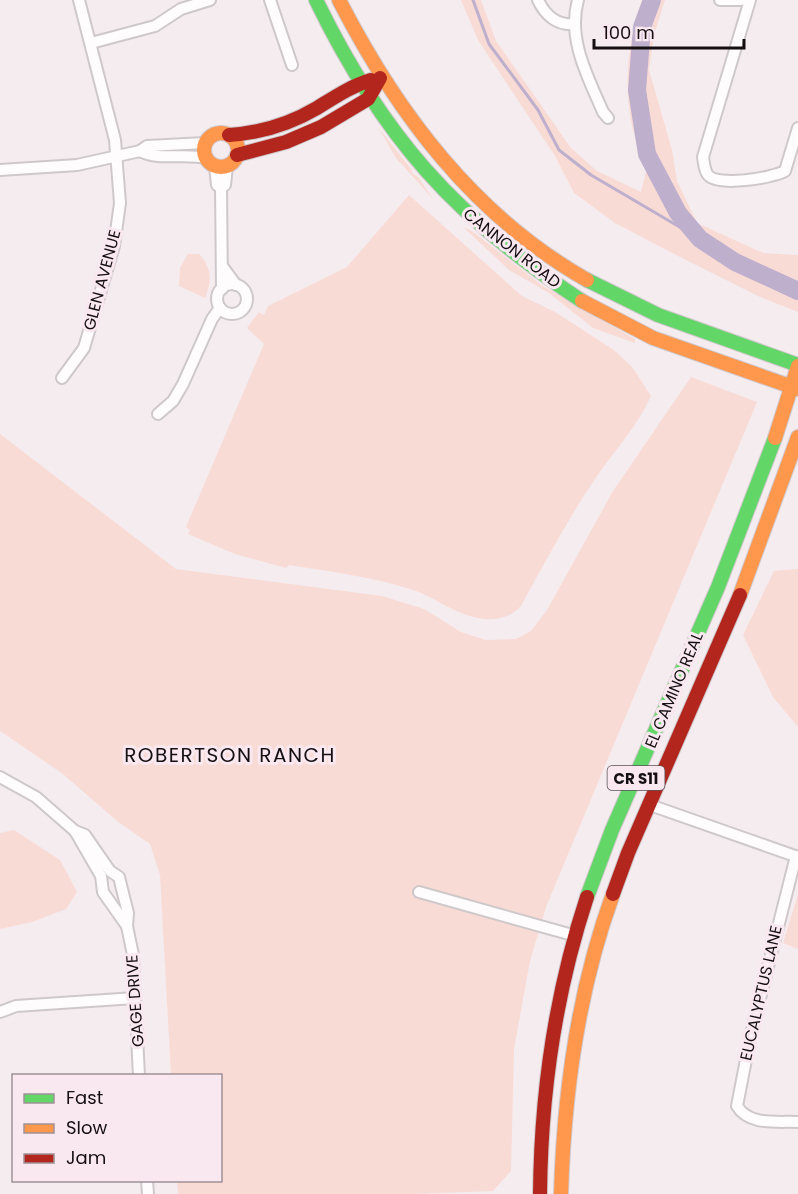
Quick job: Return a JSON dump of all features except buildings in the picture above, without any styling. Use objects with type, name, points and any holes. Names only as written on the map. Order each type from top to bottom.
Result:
[{"type":"main road","name":"CANNON ROAD","points":[[316,0],[334,44],[368,99],[400,142],[437,185],[484,229],[539,272],[640,333],[795,388]]},
{"type":"main road","name":"CANNON ROAD","points":[[339,0],[380,78],[443,162],[489,209],[573,272],[611,294],[687,328],[798,365]]},
{"type":"main road","points":[[380,78],[368,99],[321,127],[286,142],[216,163],[205,143],[213,135],[257,132],[279,125],[309,113],[357,83],[380,78]]},
{"type":"main road","points":[[229,135],[237,144],[237,155]]},
{"type":"main road","name":"EL CAMINO REAL","points":[[540,1194],[548,1065],[562,985],[576,936],[606,844],[708,610],[795,388],[798,365]]},
{"type":"main road","name":"EL CAMINO REAL","points":[[561,1194],[563,1122],[569,1068],[608,908],[747,580],[798,437]]},
{"type":"street","name":"GLEN AVENUE","points":[[62,378],[84,348],[114,246],[120,203],[118,156],[80,0]]},
{"type":"street","points":[[91,43],[155,26],[182,9],[210,0]]},
{"type":"street","points":[[270,0],[292,65]]},
{"type":"street","points":[[537,0],[543,10],[557,22],[575,24]]},
{"type":"street","points":[[578,0],[575,24],[580,58],[603,112],[608,118]]},
{"type":"street","points":[[720,0],[741,0]]},
{"type":"street","points":[[750,0],[703,157],[706,173],[715,180],[770,178],[785,171],[798,128]]},
{"type":"street","points":[[0,170],[77,165],[140,151],[147,146],[205,143]]},
{"type":"street","points":[[140,151],[149,156],[193,155],[216,163],[217,185],[221,188],[222,266],[220,270],[222,289],[218,296],[220,308],[212,319],[173,401],[158,414]]},
{"type":"street","points":[[220,308],[232,314],[244,308],[246,295],[222,266]]},
{"type":"street","points":[[222,289],[236,285]]},
{"type":"street","name":"GAGE DRIVE","points":[[0,777],[36,797],[75,831],[105,874],[103,892],[127,926]]},
{"type":"street","points":[[650,805],[797,857]]},
{"type":"street","name":"EUCALYPTUS LANE","points":[[797,857],[738,1091],[737,1106],[745,1117],[755,1120],[798,1122]]},
{"type":"street","name":"GAGE DRIVE","points":[[105,874],[115,873],[121,883],[128,913],[127,926],[133,956],[140,1074]]},
{"type":"street","points":[[419,892],[576,936]]},
{"type":"street","points":[[0,1012],[16,1006],[135,998]]},
{"type":"shaded area","points":[[461,0],[481,0],[496,41],[571,148],[597,171],[641,192],[647,167],[632,127],[629,106],[631,41],[642,0],[665,0],[654,35],[649,70],[672,150],[677,181],[697,223],[763,253],[798,255],[798,312],[760,297],[615,223],[574,193],[555,156],[478,40]]},
{"type":"shaded area","points":[[378,127],[412,170],[411,172],[419,178],[433,199],[396,158]]},
{"type":"shaded area","points":[[409,195],[522,296],[555,312],[614,350],[633,368],[651,396],[633,427],[577,507],[521,606],[513,613],[499,618],[484,619],[466,615],[416,591],[385,582],[289,565],[286,568],[235,554],[188,534],[190,530],[186,527],[264,344],[247,328],[259,312],[264,315],[268,306],[347,267]]},
{"type":"shaded area","points":[[463,227],[472,231],[543,286],[635,339],[635,343],[593,328],[549,293],[509,270]]},
{"type":"shaded area","points":[[188,254],[199,254],[206,264],[210,280],[205,298],[179,286],[180,268]]},
{"type":"shaded area","points":[[691,377],[757,402],[546,907],[530,961],[514,1049],[511,1171],[493,1191],[410,1194],[178,1194],[177,1182],[222,1182],[222,1074],[171,1074],[160,875],[150,844],[117,821],[63,774],[0,731],[0,434],[176,569],[382,596],[424,609],[461,632],[486,640],[516,639],[531,631],[547,610],[613,491]]},
{"type":"shaded area","points":[[798,569],[798,727],[773,697],[743,635],[774,571]]},
{"type":"shaded area","points":[[14,830],[60,860],[77,892],[66,909],[32,922],[0,929],[0,833]]},
{"type":"shaded area","points":[[798,894],[798,949],[783,943]]},
{"type":"waterway","points":[[473,0],[489,44],[538,110],[559,150],[591,175],[700,239]]},
{"type":"waterway","points":[[652,0],[642,27],[637,90],[647,154],[678,213],[700,239],[735,262],[798,291]]},
{"type":"traffic: fast","points":[[316,0],[341,49],[368,93],[426,170],[459,205],[496,238],[582,301]]},
{"type":"traffic: fast","points":[[587,280],[658,315],[798,365]]},
{"type":"traffic: fast","points":[[587,897],[612,830],[718,587],[775,438]]},
{"type":"traffic: slow","points":[[339,0],[386,82],[442,158],[474,193],[509,225],[546,254],[587,280]]},
{"type":"traffic: slow","points":[[221,133],[233,138],[238,150],[233,162],[221,167],[209,162],[204,150],[209,138],[221,133]]},
{"type":"traffic: slow","points":[[582,301],[653,338],[798,389]]},
{"type":"traffic: slow","points":[[775,438],[798,366]]},
{"type":"traffic: slow","points":[[740,595],[798,437]]},
{"type":"traffic: slow","points":[[561,1194],[565,1118],[575,1042],[591,967],[613,894]]},
{"type":"traffic: jam","points":[[237,155],[286,142],[321,127],[368,99],[380,78]]},
{"type":"traffic: jam","points":[[229,135],[263,130],[285,123],[371,80]]},
{"type":"traffic: jam","points":[[613,894],[628,853],[740,595]]},
{"type":"traffic: jam","points":[[540,1194],[543,1119],[552,1044],[566,970],[587,897]]},
{"type":"district","name":"ROBERTSON RANCH","points":[[230,755]]}]
